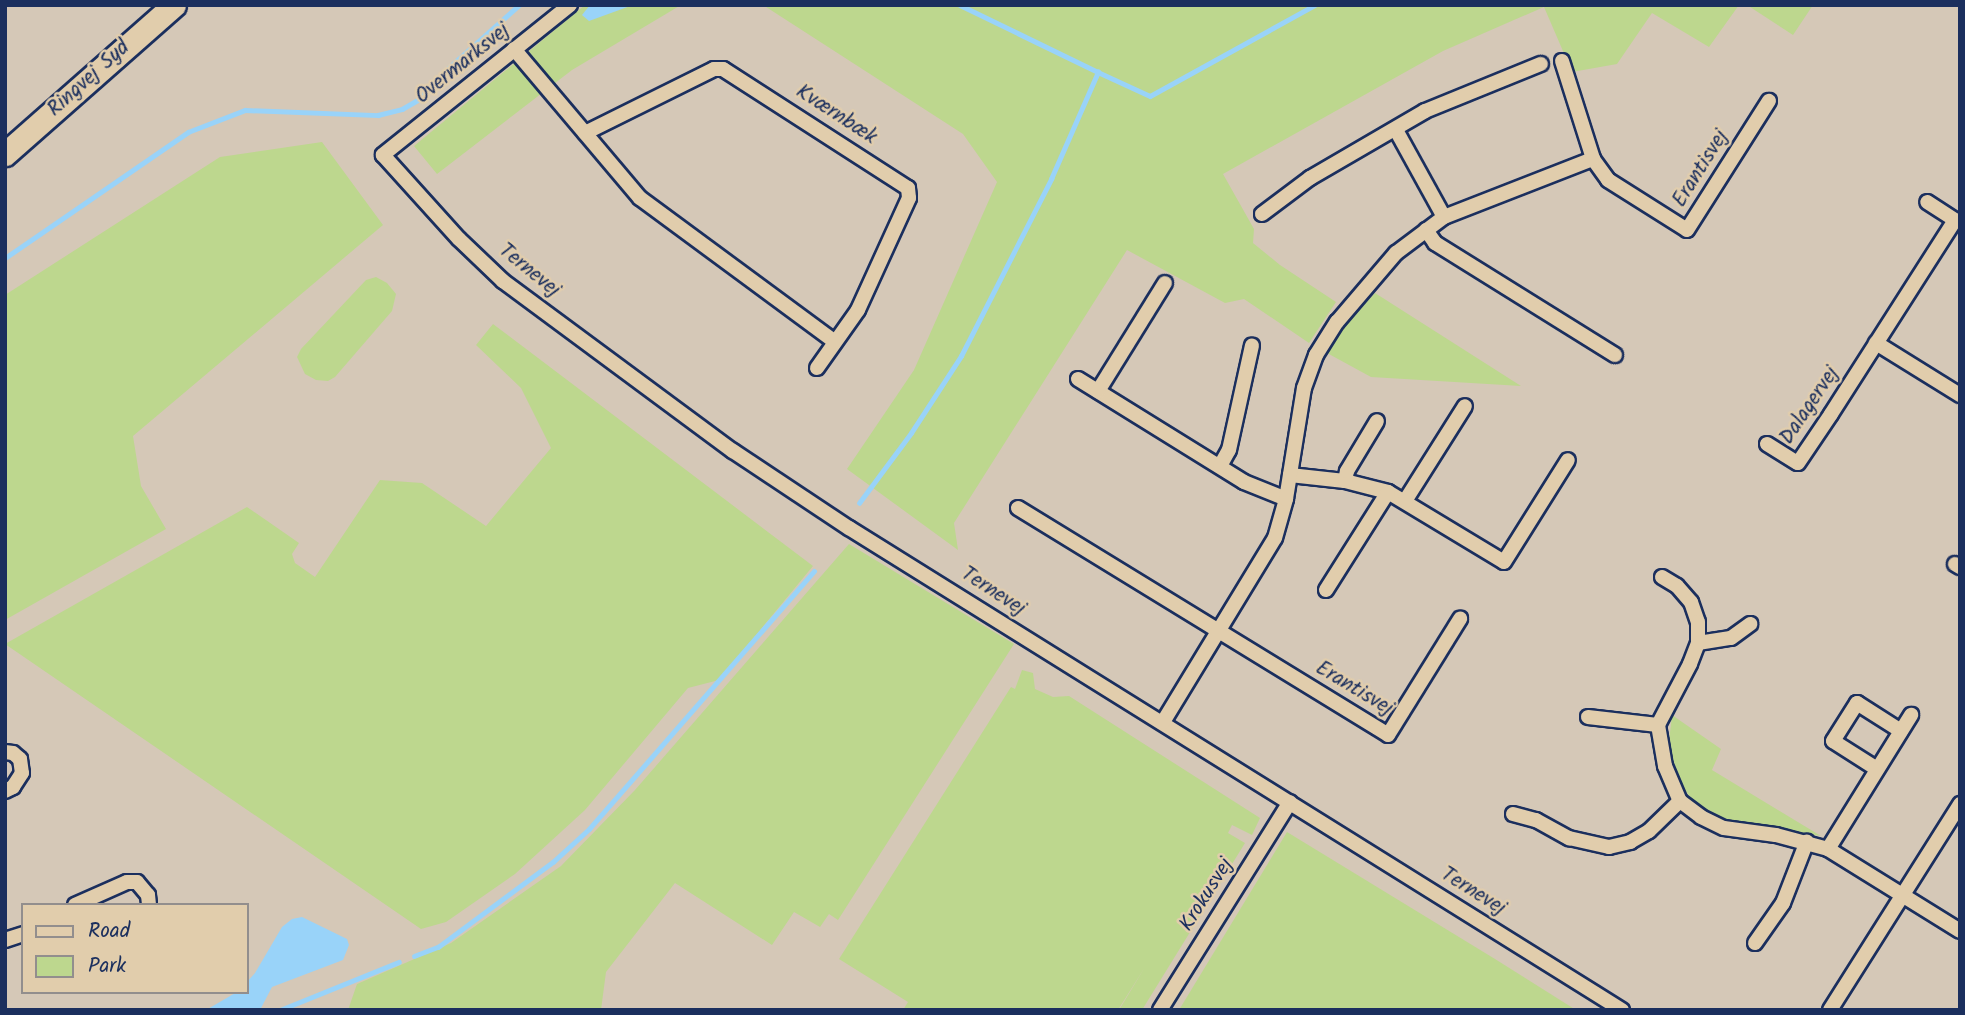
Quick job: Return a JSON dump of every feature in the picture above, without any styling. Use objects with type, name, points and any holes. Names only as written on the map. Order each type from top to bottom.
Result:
[{"type":"highway","name":"Ringvej Syd","points":[[5,154],[174,5]]},
{"type":"street","name":"Overmarksvej","points":[[383,155],[570,5]]},
{"type":"street","points":[[514,49],[640,198],[835,342]]},
{"type":"street","name":"Erantisvej","points":[[1562,61],[1593,159],[1615,187],[1687,230],[1769,101]]},
{"type":"street","points":[[1262,214],[1310,178],[1456,96],[1541,64]]},
{"type":"street","name":"Kværnbæk","points":[[585,133],[714,69],[723,68],[905,185],[910,191],[909,198],[858,310],[817,368]]},
{"type":"street","points":[[1396,130],[1444,217]]},
{"type":"street","name":"Ternevej","points":[[383,155],[459,239],[503,281],[733,451],[849,528],[1622,1010]]},
{"type":"street","points":[[1163,722],[1275,538],[1286,499],[1304,388],[1316,355],[1336,322],[1396,253],[1444,217],[1593,159]]},
{"type":"street","name":"Dalagervej","points":[[1767,444],[1798,463],[1955,220],[1927,202]]},
{"type":"street","points":[[1426,230],[1435,243],[1615,355]]},
{"type":"street","points":[[1098,391],[1166,283]]},
{"type":"street","points":[[1876,343],[1960,395]]},
{"type":"street","points":[[1220,466],[1229,450],[1252,345]]},
{"type":"street","points":[[1078,379],[1270,495],[1286,499]]},
{"type":"street","points":[[1405,501],[1465,407]]},
{"type":"street","points":[[1345,481],[1347,471],[1377,421]]},
{"type":"street","points":[[1290,475],[1345,481],[1388,492],[1504,562],[1569,460]]},
{"type":"street","points":[[1326,590],[1388,492]]},
{"type":"street","name":"Erantisvej","points":[[1018,508],[1388,735],[1460,619]]},
{"type":"street","points":[[1662,577],[1677,586],[1691,602],[1698,622],[1698,643],[1658,725],[1665,766],[1680,801],[1701,817],[1724,828],[1807,841],[1828,849],[1960,931]]},
{"type":"street","points":[[1698,643],[1731,638],[1750,624]]},
{"type":"street","points":[[1877,769],[1833,741],[1857,704],[1901,731]]},
{"type":"street","points":[[1828,849],[1911,715]]},
{"type":"street","points":[[1588,717],[1658,725]]},
{"type":"street","points":[[5,752],[13,752],[20,759],[22,773],[13,787],[5,791]]},
{"type":"street","points":[[1513,814],[1536,820],[1569,838],[1609,847],[1630,842],[1649,831],[1680,801]]},
{"type":"street","name":"Krokusvej","points":[[1160,1010],[1290,802]]},
{"type":"street","points":[[1830,1010],[1960,804]]},
{"type":"street","points":[[1755,943],[1783,904],[1807,841]]},
{"type":"street","points":[[80,903],[127,882],[137,882],[148,895],[149,903]]},
{"type":"green space","points":[[585,5],[681,5],[572,70],[437,174],[414,146]]},
{"type":"green space","points":[[763,5],[1739,5],[1709,47],[1652,13],[1617,64],[1572,72],[1544,7],[1443,51],[1223,174],[1254,229],[1253,243],[1280,265],[1336,302],[1309,343],[1244,299],[1225,303],[1127,250],[954,523],[958,550],[847,469],[914,370],[997,182],[963,134]]},
{"type":"green space","points":[[1747,5],[1813,5],[1793,35]]},
{"type":"green space","points":[[322,142],[383,225],[133,436],[141,486],[166,529],[5,620],[5,295],[220,157]]},
{"type":"green space","points":[[376,277],[387,283],[396,294],[392,311],[335,377],[328,381],[316,380],[305,374],[297,357],[301,349],[366,280]]},
{"type":"green space","points":[[1375,293],[1521,386],[1371,377],[1327,353],[1338,332]]},
{"type":"green space","points":[[493,324],[813,566],[719,680],[688,688],[585,810],[515,874],[446,922],[421,929],[5,644],[247,507],[299,543],[292,554],[295,563],[315,577],[380,480],[422,483],[486,526],[551,448],[521,388],[476,345]]},
{"type":"green space","points":[[849,544],[1014,644],[838,920],[829,914],[820,927],[794,912],[772,945],[675,883],[606,972],[601,1010],[348,1010],[357,984],[451,943],[561,866],[635,790]]},
{"type":"green space","points":[[1022,670],[1033,673],[1035,689],[1053,697],[1069,696],[1260,818],[1252,835],[1232,825],[1228,833],[1245,843],[1142,1010],[1119,1010],[1145,967],[1118,1010],[903,1010],[908,1002],[839,959],[1011,687],[1015,689]]},
{"type":"green space","points":[[1672,715],[1721,749],[1712,770],[1821,836],[1724,821],[1695,804],[1680,783],[1668,750]]},
{"type":"green space","points":[[1287,832],[1495,959],[1576,1010],[1179,1010]]},
{"type":"water","points":[[590,5],[633,5],[589,21],[582,15]]},
{"type":"water","points":[[302,917],[347,939],[349,945],[343,960],[272,987],[260,1010],[206,1010],[234,994],[248,994],[248,981],[282,927],[292,919]]},
{"type":"waterway","points":[[5,258],[188,132],[245,110],[378,115],[402,109],[419,99],[444,72],[519,5]]},
{"type":"waterway","points":[[960,5],[1098,72]]},
{"type":"waterway","points":[[859,503],[911,433],[961,356],[1051,179],[1098,72],[1150,96],[1315,5]]},
{"type":"waterway","points":[[414,956],[438,947],[553,862],[589,829],[814,571]]},
{"type":"waterway","points":[[280,1010],[399,962]]}]
